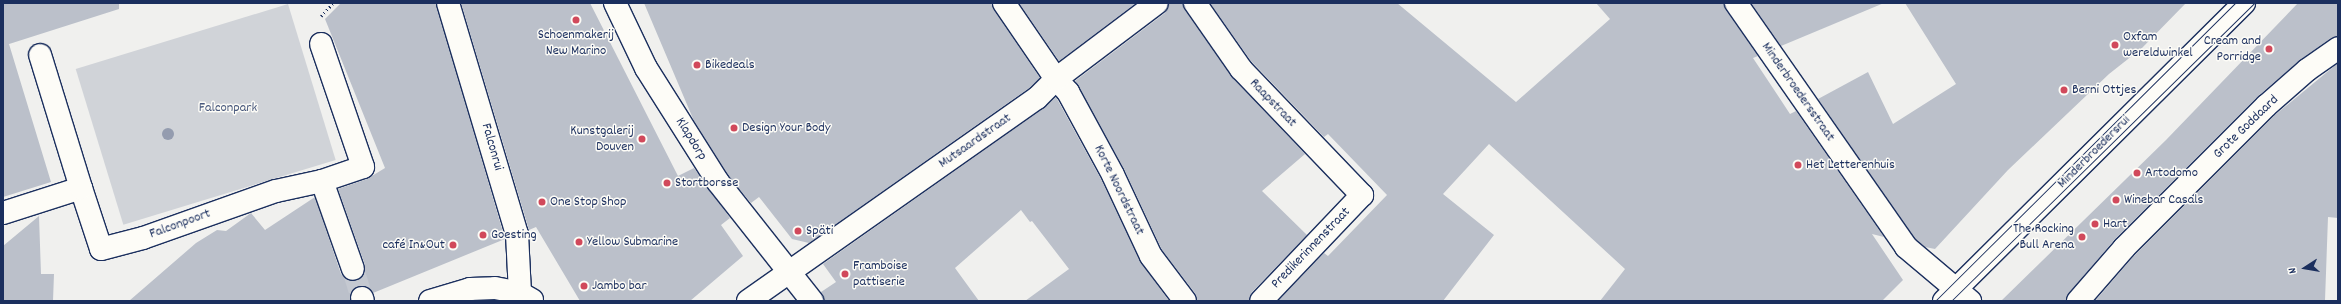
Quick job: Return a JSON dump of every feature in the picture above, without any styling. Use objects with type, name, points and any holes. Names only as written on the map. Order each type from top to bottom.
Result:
[{"type":"street","name":"Falconrui","points":[[448,3],[517,234],[527,297]]},
{"type":"street","name":"Klapdorp","points":[[615,3],[646,68],[714,176],[787,272],[812,301]]},
{"type":"street","name":"Korte Noordstraat","points":[[1004,3],[1056,79],[1068,92],[1106,161],[1152,256],[1185,301]]},
{"type":"street","name":"Mutsaardstraat","points":[[748,301],[787,272],[1037,98],[1056,79],[1156,3]]},
{"type":"street","name":"Raapstraat","points":[[1195,3],[1240,69],[1362,195]]},
{"type":"street","name":"Minderbroedersstraat","points":[[1736,3],[1906,247],[1956,297]]},
{"type":"street","name":"Minderbroedersrui","points":[[1956,297],[2244,3]]},
{"type":"street","name":"Falconpoort","points":[[40,55],[101,249],[143,238],[276,191],[322,181],[363,168],[321,44]]},
{"type":"street","name":"Grote Goddaard","points":[[2078,301],[2124,248],[2266,106],[2307,70],[2338,48]]},
{"type":"street","points":[[322,181],[352,269]]},
{"type":"street","points":[[3,213],[81,188]]},
{"type":"street","name":"Predikerinnenstraat","points":[[1261,301],[1362,195]]},
{"type":"street","points":[[430,301],[470,289],[495,288],[527,297]]},
{"type":"green space","name":"Falconpark","points":[[288,4],[336,160],[123,225],[76,69]]},
{"type":"building","points":[[3,3],[119,3],[119,9],[9,44],[51,182],[3,197]]},
{"type":"building","points":[[341,3],[436,3],[505,239],[373,293],[365,286],[358,286],[352,290],[350,301],[129,301],[196,243],[217,230],[226,231],[251,213],[265,230],[315,197],[341,274],[351,281],[363,277],[365,265],[338,189],[367,179],[385,168],[325,19]]},
{"type":"building","points":[[461,3],[590,3],[678,176],[694,168],[730,218],[721,225],[743,256],[690,301],[580,301],[536,227],[529,230]]},
{"type":"building","points":[[644,3],[992,3],[994,10],[1040,78],[1029,88],[809,243],[792,239],[759,197],[751,203],[728,175],[694,121]]},
{"type":"building","points":[[1019,3],[1136,3],[1059,61]]},
{"type":"building","points":[[1169,3],[1183,3],[1185,10],[1231,76],[1305,154],[1262,191],[1307,235],[1252,292],[1249,301],[1197,301],[1195,293],[1162,250],[1124,169],[1075,81],[1165,13]]},
{"type":"building","points":[[1210,3],[1397,3],[1516,102],[1610,19],[1596,3],[1724,3],[1726,10],[1758,56],[1753,58],[1790,114],[1796,111],[1884,237],[1872,234],[1903,280],[1882,301],[1600,301],[1625,269],[1489,144],[1443,194],[1494,235],[1443,301],[1278,301],[1324,253],[1328,256],[1387,195],[1328,134],[1324,137],[1251,61]]},
{"type":"building","points":[[1751,3],[1884,3],[1781,46]]},
{"type":"building","points":[[1905,3],[2186,3],[2142,48],[2109,74],[2008,170],[1935,249],[1925,247],[1915,239],[1818,99],[1868,72],[1893,124],[1956,84]]},
{"type":"building","points":[[2298,3],[2338,3],[2338,36],[2331,38],[2300,60],[2257,97],[2115,239],[2069,293],[2066,301],[2001,301],[2166,140]]},
{"type":"building","points":[[2338,63],[2338,218],[2328,217],[2325,301],[2095,301],[2133,257],[2275,115]]},
{"type":"building","points":[[1056,97],[1102,181],[1140,261],[1169,301],[1025,301],[1069,269],[1032,221],[1030,222],[1021,210],[955,268],[979,301],[824,301],[821,292],[836,282],[823,264],[1044,108]]},
{"type":"building","points":[[39,216],[41,274],[54,274],[53,301],[3,301],[3,246]]},
{"type":"tunnel","points":[[353,269],[362,298]]},
{"type":"tram line","points":[[1935,301],[2235,3]]},
{"type":"tram line","points":[[1951,301],[2254,3]]},
{"type":"place","name":"Schoenmakerij New Marino","points":[[576,20]]},
{"type":"place","name":"Oxfam wereldwinkel","points":[[2115,45]]},
{"type":"place","name":"Cream and Porridge","points":[[2269,49]]},
{"type":"place","name":"Bikedeals","points":[[697,65]]},
{"type":"place","name":"Berni Ottjes","points":[[2064,90]]},
{"type":"place","name":"Design Your Body","points":[[734,128]]},
{"type":"place","name":"Kunstgalerij Douven","points":[[642,139]]},
{"type":"place","name":"Het Letterenhuis","points":[[1798,165]]},
{"type":"place","name":"Artodomo","points":[[2137,173]]},
{"type":"place","name":"Stortborsse","points":[[667,183]]},
{"type":"place","name":"Winebar Casals","points":[[2116,200]]},
{"type":"place","name":"One Stop Shop","points":[[542,202]]},
{"type":"place","name":"Hart","points":[[2095,224]]},
{"type":"place","name":"Späti","points":[[798,231]]},
{"type":"place","name":"Goesting","points":[[483,235]]},
{"type":"place","name":"The Rocking Bull Arena","points":[[2082,237]]},
{"type":"place","name":"Yellow Submarine","points":[[579,242]]},
{"type":"place","name":"café In&Out","points":[[453,245]]},
{"type":"place","name":"Framboise pattiserie","points":[[845,274]]},
{"type":"place","name":"Jambo bar","points":[[584,286]]}]
